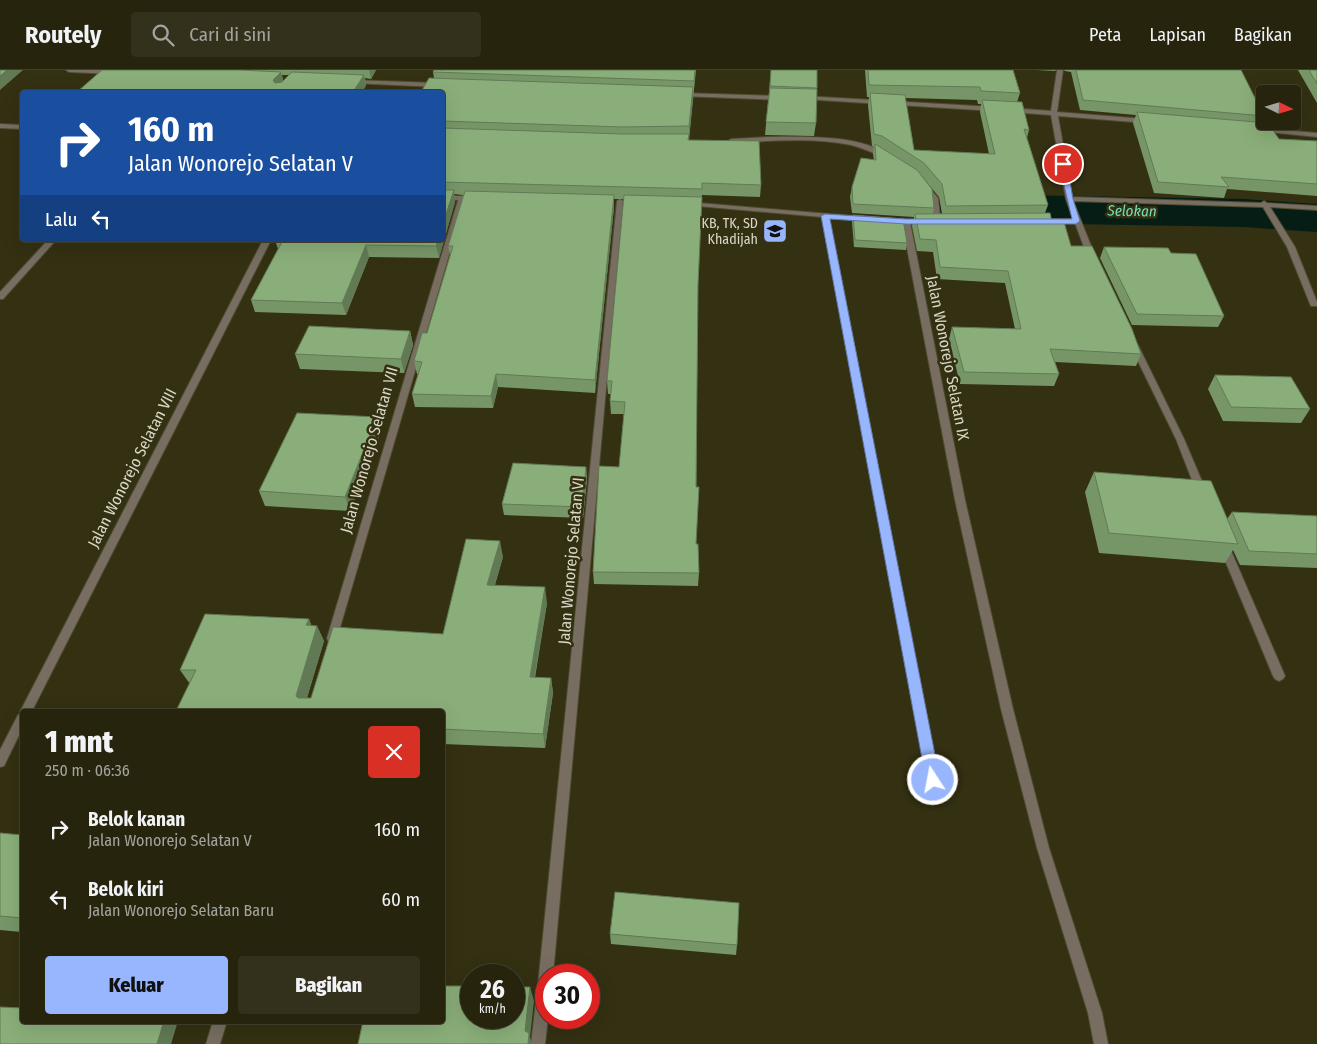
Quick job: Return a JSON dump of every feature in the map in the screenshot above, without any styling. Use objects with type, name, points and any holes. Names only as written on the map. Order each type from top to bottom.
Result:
[{"type":"street","points":[[68,70],[118,72]]},
{"type":"street","points":[[1060,70],[1054,112],[1070,202],[1097,269]]},
{"type":"street","points":[[341,81],[449,86]]},
{"type":"street","points":[[674,94],[812,98],[1054,112],[1155,122]]},
{"type":"street","points":[[0,126],[20,127]]},
{"type":"street","points":[[1250,130],[1317,135]]},
{"type":"street","points":[[720,142],[832,140],[877,151],[893,161]]},
{"type":"street","points":[[918,177],[935,198],[934,222],[948,222]]},
{"type":"street","points":[[445,198],[482,198]]},
{"type":"street","name":"Jalan Wonorejo Selatan VII","points":[[330,645],[462,198]]},
{"type":"street","name":"Jalan Wonorejo Selatan VI","points":[[547,964],[620,202]]},
{"type":"street","points":[[1070,202],[1264,203],[1317,208]]},
{"type":"street","points":[[1264,203],[1291,247],[1314,304]]},
{"type":"street","points":[[679,204],[870,219]]},
{"type":"street","points":[[825,216],[933,780]]},
{"type":"street","points":[[1027,222],[1076,219]]},
{"type":"street","name":"Jalan Wonorejo Selatan IX","points":[[906,222],[960,500],[1026,783],[1043,848],[1095,1013],[1101,1044]]},
{"type":"street","points":[[0,297],[50,242]]},
{"type":"street","name":"Jalan Wonorejo Selatan VIII","points":[[27,709],[265,242]]},
{"type":"street","points":[[1128,332],[1180,439],[1206,503]]},
{"type":"street","points":[[1222,540],[1279,676]]},
{"type":"street","points":[[0,762],[20,722]]},
{"type":"street","points":[[213,1044],[219,1024]]},
{"type":"street","name":"Jalan Wonorejo Selatan VI","points":[[538,1044],[540,1029]]},
{"type":"building","points":[[0,70],[7,70],[0,76]]},
{"type":"building","points":[[102,70],[240,70],[281,72],[273,80],[275,83],[282,82],[292,72],[364,75],[354,90],[79,90]]},
{"type":"building","points":[[434,70],[695,70],[694,81],[433,72]]},
{"type":"building","points":[[771,70],[817,70],[817,88],[770,86]]},
{"type":"building","points":[[868,70],[1013,70],[1020,93],[981,91],[980,87],[869,85]]},
{"type":"building","points":[[1076,70],[1241,70],[1256,100],[1256,115],[1083,100]]},
{"type":"building","points":[[1309,70],[1317,70],[1317,84]]},
{"type":"building","points":[[429,78],[693,87],[689,126],[623,127],[445,121],[445,90],[422,90]]},
{"type":"building","points":[[770,88],[817,89],[816,123],[766,122]]},
{"type":"building","points":[[870,93],[905,95],[914,150],[995,154],[982,100],[1022,102],[1029,130],[1024,129],[1048,205],[946,206],[942,184],[924,163],[882,136],[874,134]]},
{"type":"building","points":[[1137,112],[1256,122],[1256,130],[1273,130],[1279,139],[1317,141],[1317,184],[1221,177],[1229,187],[1158,182]]},
{"type":"building","points":[[445,128],[623,134],[689,134],[688,140],[759,141],[761,185],[702,183],[702,189],[445,182]]},
{"type":"building","points":[[875,144],[917,170],[932,189],[934,208],[853,204],[852,187],[861,158],[876,160]]},
{"type":"building","points":[[445,190],[454,190],[445,217]]},
{"type":"building","points":[[465,191],[614,195],[595,380],[496,374],[491,396],[412,394],[422,362],[414,361],[422,333],[427,333],[453,246],[448,246]]},
{"type":"building","points":[[624,195],[702,197],[698,285],[696,487],[699,487],[696,544],[698,544],[699,573],[593,572],[599,466],[619,467],[625,402],[610,401],[612,381],[607,381]]},
{"type":"building","points":[[1050,213],[1052,222],[1064,222],[1071,246],[1092,246],[1132,329],[1141,354],[1050,349],[1059,374],[964,372],[952,327],[1021,329],[1008,271],[940,267],[936,240],[920,239],[915,214]]},
{"type":"building","points":[[853,215],[903,219],[907,243],[855,240]]},
{"type":"building","points":[[282,242],[437,242],[436,246],[366,245],[342,303],[251,300]]},
{"type":"building","points":[[1104,247],[1168,248],[1171,253],[1196,254],[1224,316],[1137,314]]},
{"type":"building","points":[[309,326],[410,331],[401,359],[295,354]]},
{"type":"building","points":[[1215,375],[1291,377],[1310,409],[1231,407]]},
{"type":"building","points":[[297,413],[377,417],[345,497],[259,491]]},
{"type":"building","points":[[513,463],[586,467],[582,507],[502,504]]},
{"type":"building","points":[[1094,472],[1211,481],[1238,544],[1109,533]]},
{"type":"building","points":[[1232,512],[1317,516],[1317,554],[1249,551]]},
{"type":"building","points":[[466,539],[500,541],[487,585],[545,587],[530,677],[551,678],[543,734],[445,729],[445,709],[177,709],[196,670],[180,670],[205,614],[309,619],[306,625],[317,626],[296,696],[298,698],[311,698],[333,627],[443,634]]},
{"type":"building","points":[[0,833],[20,835],[20,918],[0,916]]},
{"type":"building","points":[[615,892],[739,903],[737,945],[610,934]]},
{"type":"building","points":[[445,986],[460,986],[460,1029],[525,1029],[525,987],[530,987],[525,1031],[529,1033],[528,1044],[358,1044],[362,1024],[445,1024]]},
{"type":"building","points":[[0,1007],[20,1008],[20,1024],[163,1024],[157,1044],[0,1044]]},
{"type":"waterway","name":"Selokan","points":[[953,208],[1244,213],[1317,218]]},
{"type":"place","name":"KB, TK, SD Khadijah","points":[[775,231]]},
{"type":"route","points":[[933,780],[825,216],[906,222],[1076,221],[1069,199],[1063,164]]}]
